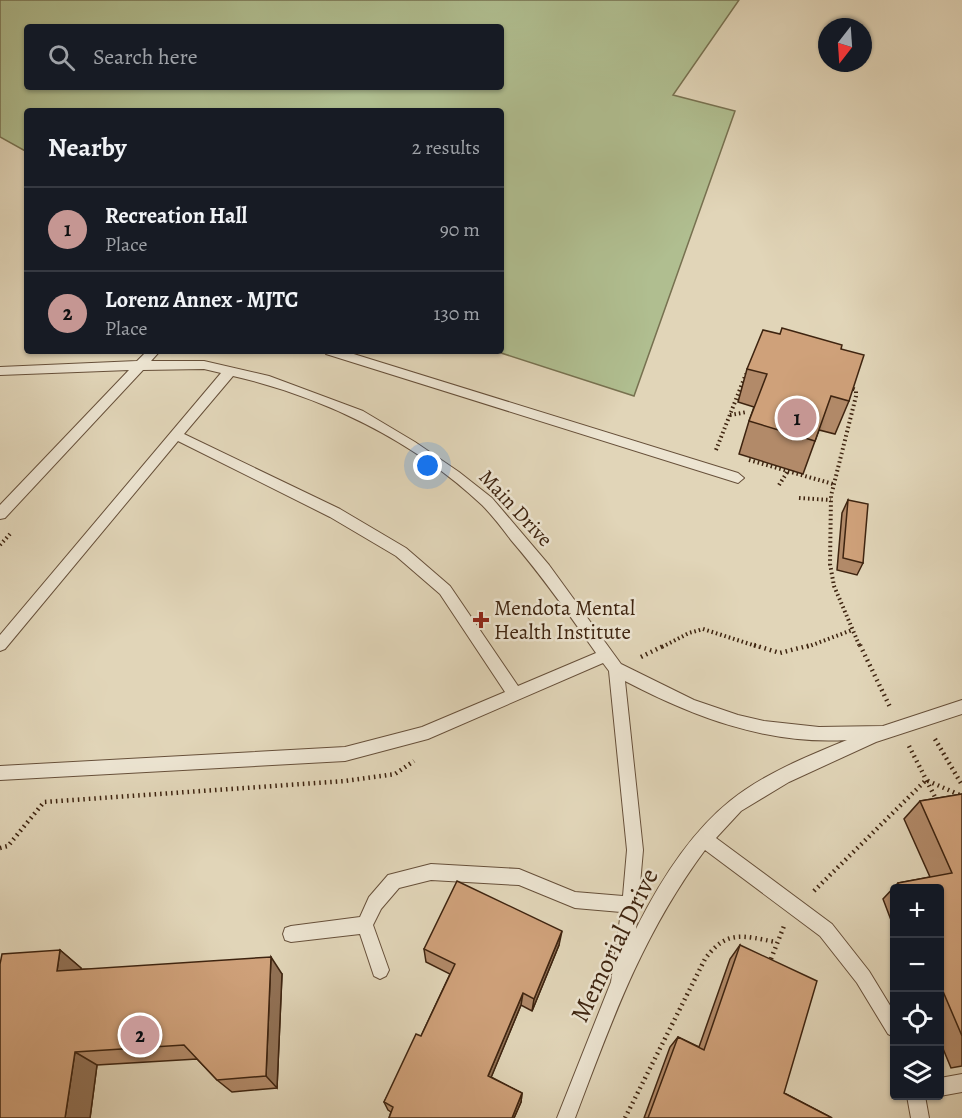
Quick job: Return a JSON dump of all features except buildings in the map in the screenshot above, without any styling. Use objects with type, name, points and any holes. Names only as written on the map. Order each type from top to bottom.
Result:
[{"type":"lane","points":[[0,514],[151,354]]},
{"type":"lane","points":[[340,354],[738,478]]},
{"type":"lane","name":"Main Drive","points":[[0,370],[204,365],[265,379],[359,414],[411,445],[487,502],[544,569],[616,669],[635,850],[631,905],[619,981]]},
{"type":"lane","points":[[0,645],[230,371]]},
{"type":"lane","points":[[176,435],[334,513],[401,552],[445,590],[515,694]]},
{"type":"lane","points":[[0,773],[345,754],[423,734],[607,655]]},
{"type":"lane","name":"Main Drive","points":[[616,669],[674,700],[712,715],[763,727],[818,734],[894,728]]},
{"type":"lane","name":"Memorial Drive","points":[[566,1118],[619,981],[654,910],[682,864],[731,810],[763,789],[819,759],[894,728],[962,707]]},
{"type":"lane","points":[[705,840],[826,930],[863,977],[890,1021]]},
{"type":"lane","points":[[380,970],[365,925],[375,903],[394,881],[431,872],[519,877],[575,900],[631,905]]},
{"type":"lane","points":[[291,934],[365,925]]},
{"type":"lane","points":[[944,1086],[962,1083]]},
{"type":"lane","points":[[917,1100],[920,1118]]},
{"type":"path","points":[[726,453],[716,450],[747,373]]},
{"type":"path","points":[[839,384],[856,390],[856,396],[831,500],[830,564],[834,586],[894,728],[938,804]]},
{"type":"path","points":[[730,415],[747,412]]},
{"type":"path","points":[[747,459],[833,484]]},
{"type":"path","points":[[779,485],[788,471]]},
{"type":"path","points":[[799,498],[831,500]]},
{"type":"path","points":[[922,718],[962,785]]},
{"type":"path","points":[[926,780],[962,796]]},
{"type":"path","points":[[765,975],[782,929],[797,909],[926,780]]},
{"type":"path","points":[[625,1118],[705,959],[718,943],[731,938],[747,936],[776,942]]},
{"type":"green space","points":[[0,0],[739,0],[673,95],[735,111],[634,396],[504,354],[504,108],[24,108],[24,150],[0,137]]},
{"type":"place","name":"Recreation Hall","points":[[797,418]]},
{"type":"place","name":"Mendota Mental Health Institute","points":[[481,620]]},
{"type":"place","name":"Lorenz Annex - MJTC","points":[[140,1035]]}]
